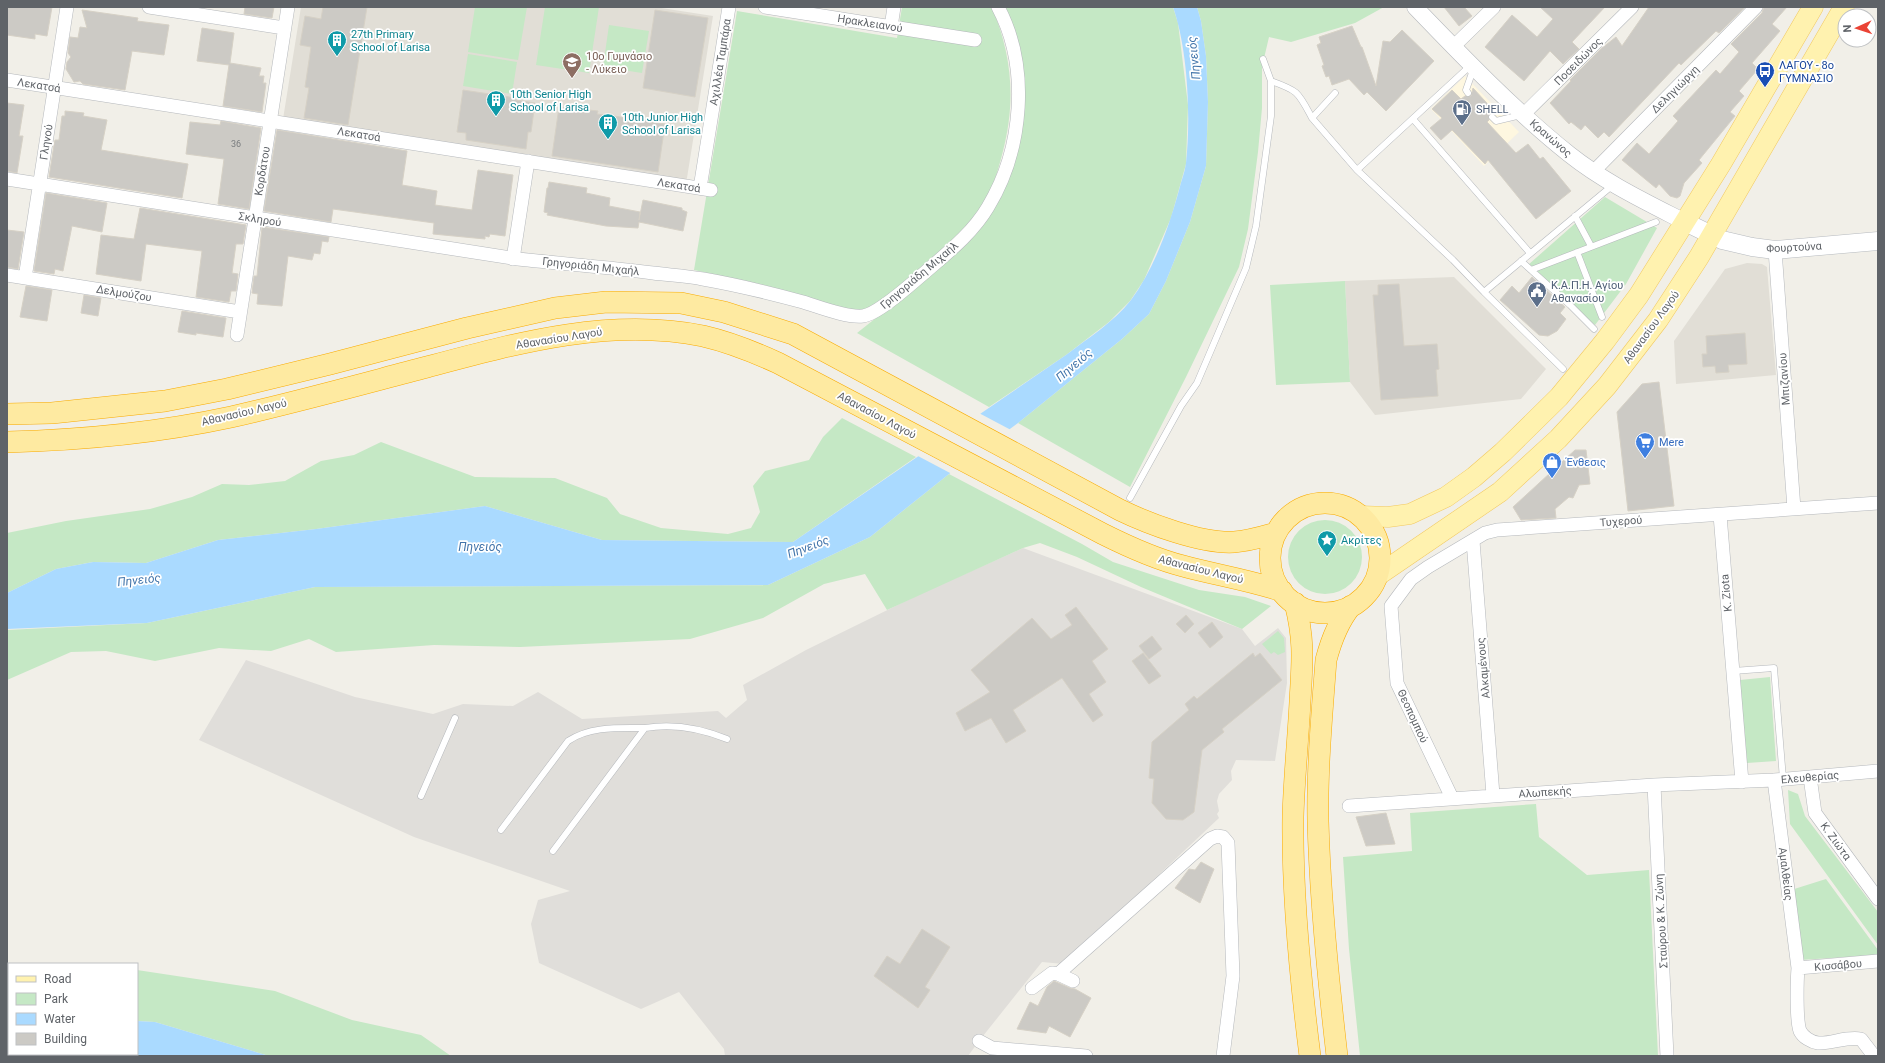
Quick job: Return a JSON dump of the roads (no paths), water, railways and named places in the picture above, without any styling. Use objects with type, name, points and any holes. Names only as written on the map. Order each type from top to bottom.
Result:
[{"type":"highway","points":[[7,414],[52,413],[165,401],[227,389],[323,366],[508,318],[555,308],[606,302],[681,303],[724,312],[793,334],[1125,504],[1161,527],[1213,541],[1242,542],[1260,538],[1276,532]]},
{"type":"highway","name":"Αθανασίου Λαγού","points":[[7,442],[53,441],[170,428],[246,413],[515,344],[559,335],[605,330],[655,330],[703,336],[744,348],[778,363],[1103,534],[1166,562],[1247,581],[1288,597]]},
{"type":"highway","points":[[1288,597],[1305,609],[1324,613],[1343,610],[1367,594],[1377,576],[1381,556],[1379,545],[1369,524],[1362,516],[1341,504],[1328,502],[1315,503],[1303,507],[1292,513],[1283,522],[1276,532],[1271,548],[1271,565],[1273,575],[1288,597],[1301,629],[1303,657],[1294,789],[1295,913],[1301,989],[1310,1056]]},
{"type":"highway","points":[[1337,1056],[1322,912],[1319,805],[1326,660],[1344,615],[1351,606]]},
{"type":"main road","points":[[1362,516],[1397,516],[1418,511],[1458,488],[1503,452],[1559,397],[1633,305],[1722,164],[1813,7]]},
{"type":"main road","name":"Αθανασίου Λαγού","points":[[1377,576],[1500,492],[1573,424],[1639,347],[1699,257],[1844,7]]},
{"type":"main road","name":"Κρανώνος","points":[[1685,222],[1711,235]]},
{"type":"main road","name":"Φουρτούνα","points":[[1711,235],[1752,247],[1775,250],[1878,241]]},
{"type":"street","name":"Γληνού","points":[[25,278],[67,7]]},
{"type":"street","points":[[149,7],[284,28]]},
{"type":"street","name":"Κορδάτου","points":[[237,335],[288,7]]},
{"type":"street","name":"Αχιλλέα Ταμπάρα","points":[[706,189],[729,7]]},
{"type":"street","name":"Ηρακλειανού","points":[[765,7],[975,40]]},
{"type":"street","points":[[891,27],[894,7]]},
{"type":"street","name":"Γρηγοριάδη Μιχαήλ","points":[[513,258],[701,278],[755,289],[848,314],[861,316],[873,314],[914,282],[967,235],[988,208],[1003,178],[1015,128],[1018,98],[1015,54],[1008,29],[998,7]]},
{"type":"street","name":"Κρανώνος","points":[[1415,7],[1472,67],[1570,155],[1614,184],[1685,222]]},
{"type":"street","points":[[1453,47],[1494,7]]},
{"type":"street","name":"Ποσειδώνος","points":[[1524,114],[1632,7]]},
{"type":"street","name":"Δεληγιώργη","points":[[1594,172],[1756,7]]},
{"type":"street","name":"Λεκατσά","points":[[7,80],[706,189]]},
{"type":"street","points":[[513,258],[528,162]]},
{"type":"street","name":"Σκληρού","points":[[7,179],[513,258]]},
{"type":"street","name":"Μπιζανίου","points":[[1775,250],[1794,509]]},
{"type":"street","name":"Δελμούζου","points":[[7,275],[240,312]]},
{"type":"street","name":"Τυχερού","points":[[1391,606],[1411,579],[1428,567],[1490,531],[1878,503]]},
{"type":"street","name":"K. Ziota","points":[[1720,515],[1742,782]]},
{"type":"street","name":"Αλκαμένους","points":[[1473,541],[1494,795]]},
{"type":"street","name":"Θεοπομπού","points":[[1391,606],[1397,682],[1452,798]]},
{"type":"street","name":"Ελευθερίας","points":[[1742,782],[1878,772]]},
{"type":"street","name":"Κ. Ζιώτα","points":[[1810,777],[1815,813],[1878,899]]},
{"type":"street","name":"Αμαλθείας","points":[[1778,779],[1798,968],[1797,994],[1800,1030],[1809,1041],[1818,1043],[1854,1037],[1861,1039],[1874,1056]]},
{"type":"street","name":"Αλωπεκής","points":[[1349,806],[1654,785],[1742,782]]},
{"type":"street","name":"Σταύρου & Κ. Ζώνη","points":[[1654,785],[1667,1056]]},
{"type":"street","points":[[1058,974],[1210,839],[1217,836],[1224,837],[1228,843],[1233,976],[1223,1056]]},
{"type":"street","name":"Κισσάβου","points":[[1798,968],[1878,961]]},
{"type":"street","points":[[1032,988],[1052,973],[1058,974],[1073,981]]},
{"type":"street","points":[[979,1041],[992,1048],[1086,1056]]},
{"type":"lane","points":[[1125,504],[1181,406],[1197,383],[1246,268],[1256,226],[1271,116],[1271,81],[1263,59]]},
{"type":"lane","points":[[1468,93],[1466,90],[1472,67]]},
{"type":"lane","points":[[1358,170],[1472,67]]},
{"type":"lane","points":[[1271,81],[1292,89],[1300,95],[1312,118],[1358,170],[1453,260],[1563,369]]},
{"type":"lane","points":[[1312,118],[1334,93]]},
{"type":"lane","points":[[1492,117],[1496,121],[1524,114]]},
{"type":"lane","points":[[1413,119],[1530,253]]},
{"type":"lane","points":[[1484,292],[1614,184]]},
{"type":"lane","points":[[1575,216],[1591,246]]},
{"type":"lane","points":[[1531,270],[1656,222]]},
{"type":"lane","points":[[1576,252],[1602,318]]},
{"type":"lane","points":[[1521,262],[1570,305],[1594,329]]},
{"type":"lane","points":[[1733,671],[1774,668],[1778,779]]},
{"type":"lane","points":[[421,796],[455,718]]},
{"type":"lane","points":[[501,830],[568,741],[579,733],[600,729],[645,728],[661,725],[696,728],[727,739]]},
{"type":"lane","points":[[553,852],[645,728]]},
{"type":"water","name":"Πηνειός","points":[[1173,7],[1197,7],[1201,21],[1206,56],[1208,102],[1206,166],[1190,222],[1166,281],[1149,314],[1122,339],[1018,423],[949,474],[870,537],[768,585],[315,587],[147,623],[7,629],[7,593],[56,569],[93,562],[146,563],[218,540],[316,529],[485,506],[602,540],[793,542],[1066,355],[1109,323],[1131,300],[1147,275],[1160,247],[1175,204],[1186,163],[1188,125],[1187,84],[1182,43]]},
{"type":"water","points":[[8,1015],[8,1055],[138,1055],[138,1021],[155,1022],[269,1056],[7,1056]]},
{"type":"place","name":"27th Primary School of Larisa","points":[[337,57]]},
{"type":"place","name":"10ο Γυμνάσιο - Λύκειο","points":[[572,79]]},
{"type":"place","name":"ΛΑΓΟΥ - 8ο ΓΥΜΝΑΣΙΟ","points":[[1765,88]]},
{"type":"place","name":"10th Senior High School of Larisa","points":[[496,117]]},
{"type":"place","name":"SHELL","points":[[1462,126]]},
{"type":"place","name":"10th Junior High School of Larisa","points":[[608,140]]},
{"type":"place","name":"Κ.Α.Π.Η. Αγίου Αθανασίου","points":[[1537,308]]},
{"type":"place","name":"Mere","points":[[1645,459]]},
{"type":"place","name":"Ένθεσις","points":[[1552,479]]},
{"type":"place","name":"Ακρίτες","points":[[1327,557]]}]
